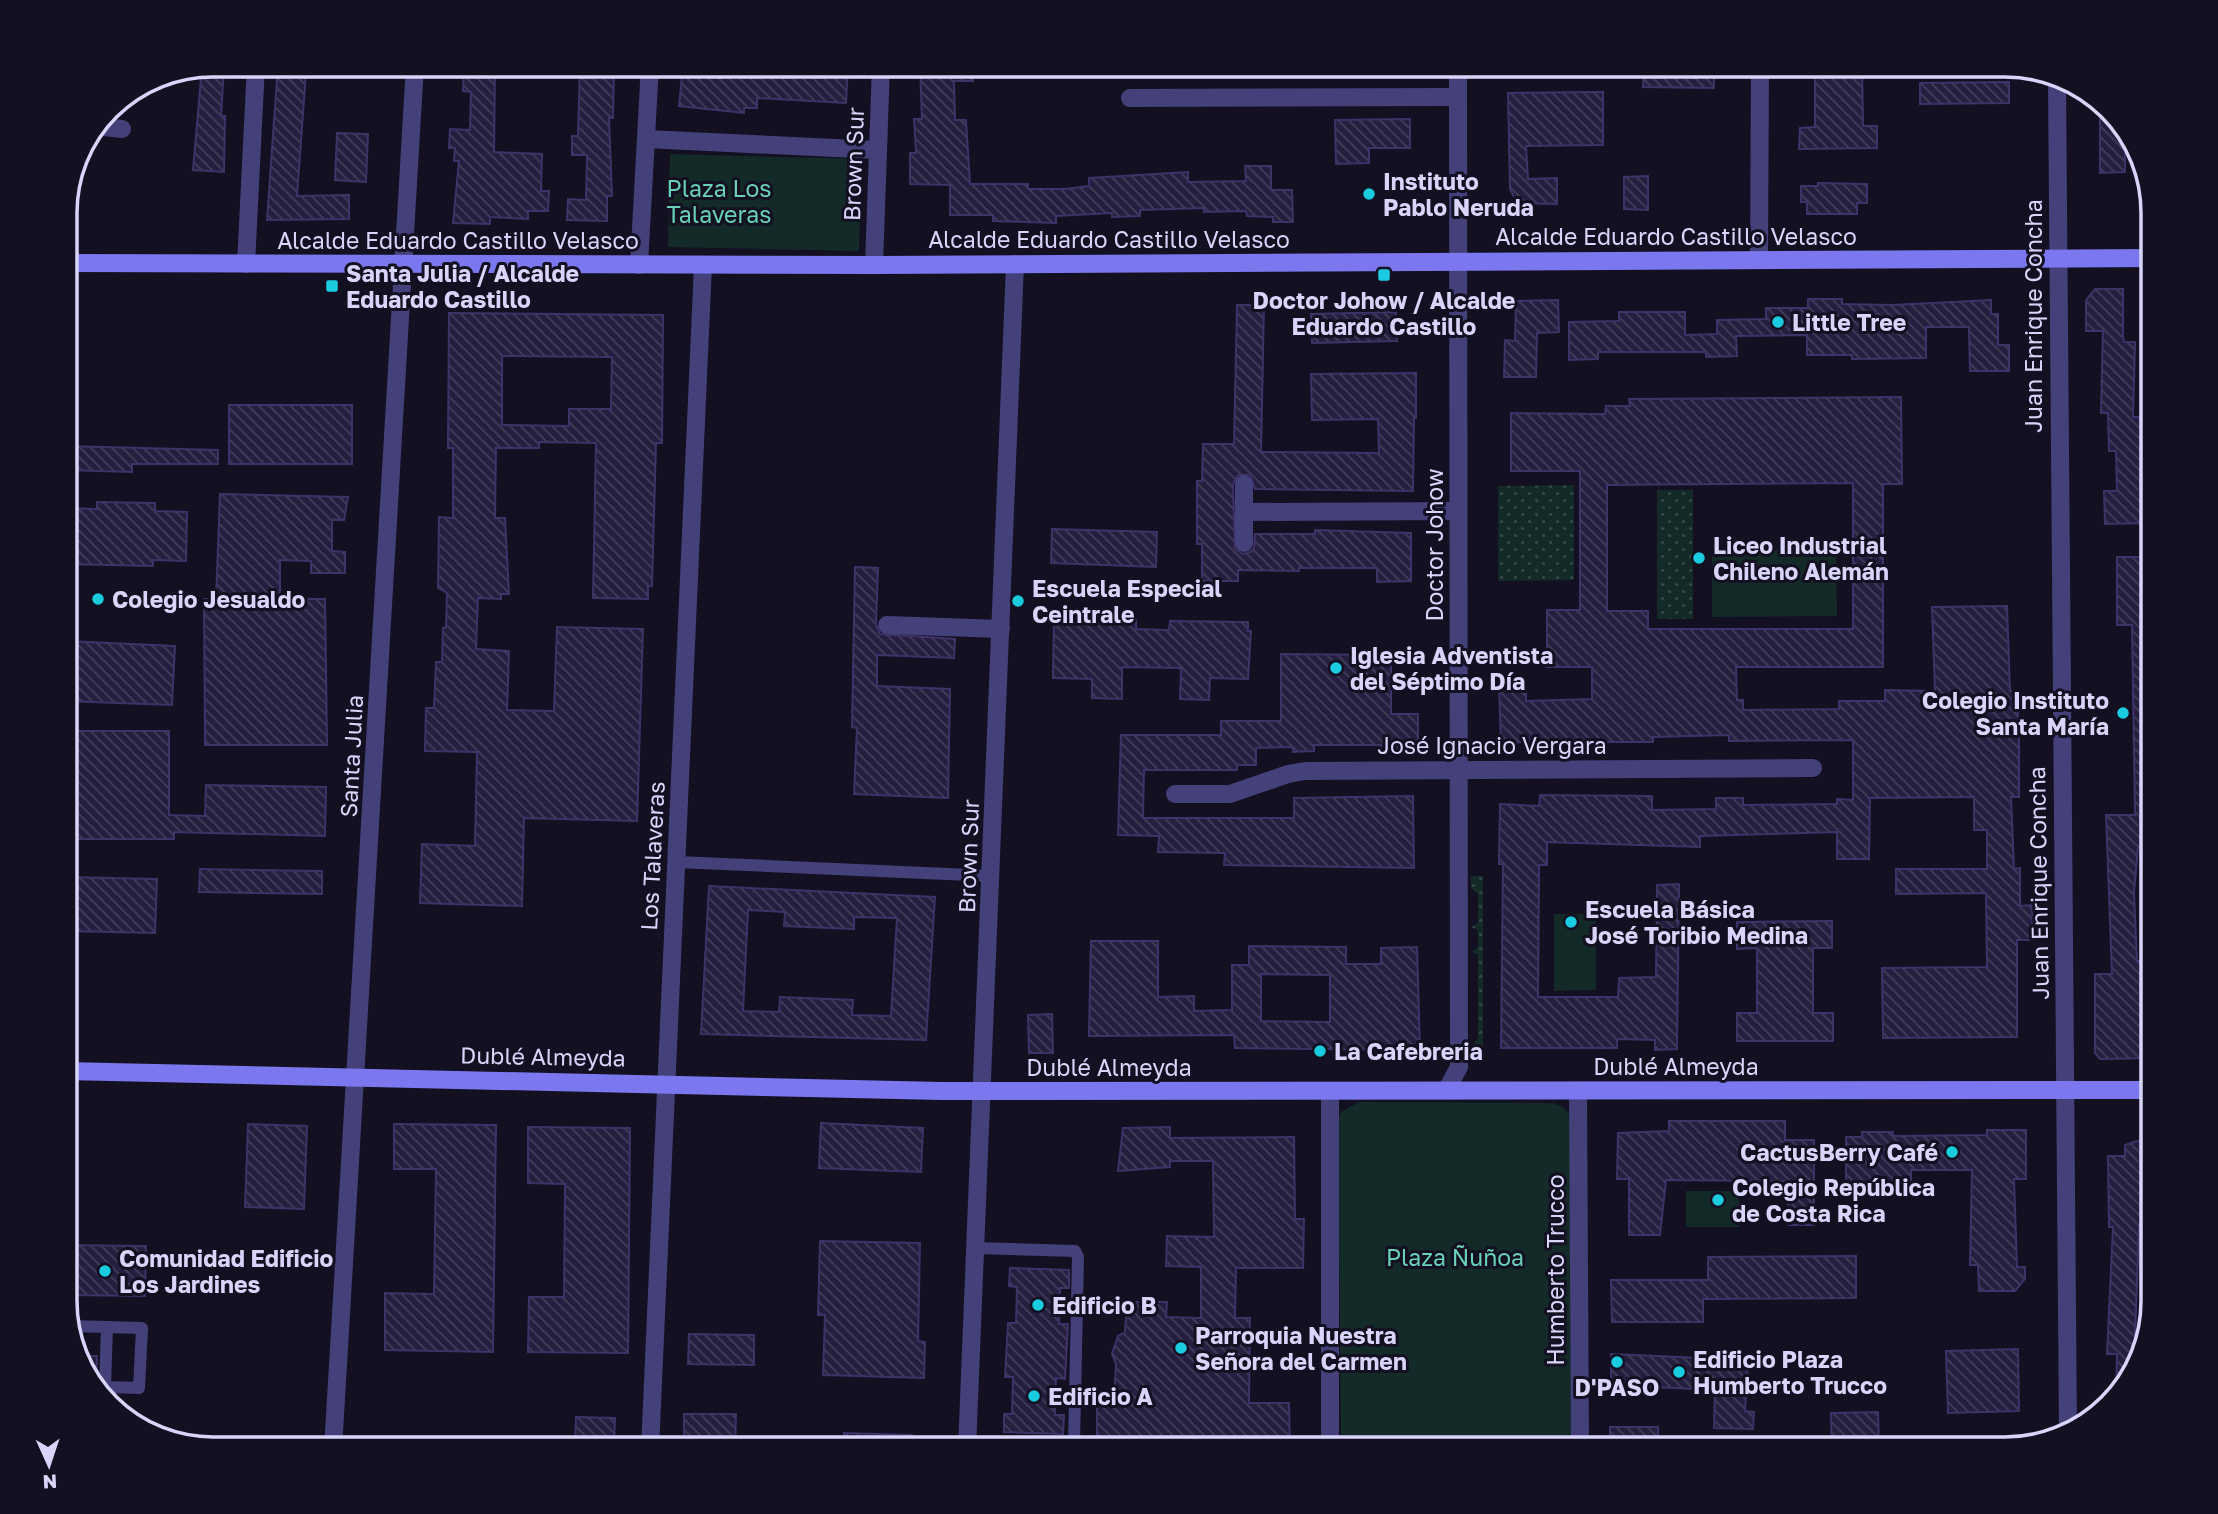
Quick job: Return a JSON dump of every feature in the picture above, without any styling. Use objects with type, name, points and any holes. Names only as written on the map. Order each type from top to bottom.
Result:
[{"type":"main road","name":"Alcalde Eduardo Castillo Velasco","points":[[77,263],[874,265],[2141,258]]},
{"type":"main road","name":"Dublé Almeyda","points":[[77,1071],[984,1091],[2141,1090]]},
{"type":"street","points":[[246,264],[256,77]]},
{"type":"street","name":"Santa Julia","points":[[334,1437],[414,77]]},
{"type":"street","points":[[639,265],[649,77]]},
{"type":"street","name":"Brown Sur","points":[[874,265],[880,77]]},
{"type":"street","name":"Doctor Johow","points":[[1447,1089],[1459,1067],[1458,77]]},
{"type":"street","points":[[1759,260],[1760,77]]},
{"type":"street","name":"Juan Enrique Concha","points":[[2057,87],[2056,259],[2068,1422]]},
{"type":"street","points":[[1130,98],[1458,97]]},
{"type":"street","points":[[107,127],[122,129]]},
{"type":"street","points":[[646,139],[877,150]]},
{"type":"street","name":"Brown Sur","points":[[968,1437],[984,1091],[1015,264]]},
{"type":"street","name":"Los Talaveras","points":[[651,1437],[703,265]]},
{"type":"street","points":[[1244,484],[1244,543]]},
{"type":"street","points":[[1244,512],[1458,511]]},
{"type":"street","points":[[887,625],[1001,629]]},
{"type":"street","name":"José Ignacio Vergara","points":[[1175,794],[1230,794],[1295,772],[1814,768]]},
{"type":"street","points":[[1459,1067],[1474,1090]]},
{"type":"street","points":[[1330,1091],[1330,1437]]},
{"type":"street","name":"Humberto Trucco","points":[[1578,1091],[1580,1437]]},
{"type":"lane","points":[[677,862],[992,876]]},
{"type":"lane","points":[[976,1248],[1075,1251],[1078,1257],[1074,1437]]},
{"type":"lane","points":[[80,1326],[142,1328],[139,1388],[108,1387]]},
{"type":"lane","points":[[105,1384],[107,1327]]},
{"type":"green space","name":"Plaza Los Talaveras","points":[[670,154],[861,159],[859,251],[668,247]]},
{"type":"green space","points":[[1574,485],[1574,580],[1498,581],[1498,486]]},
{"type":"green space","points":[[1657,490],[1693,490],[1693,619],[1657,619]]},
{"type":"green space","points":[[1836,549],[1837,616],[1712,617],[1712,550]]},
{"type":"green space","points":[[1471,876],[1483,876],[1483,1061],[1473,1061],[1472,1046],[1478,1039],[1478,955],[1471,952],[1478,947],[1478,930],[1471,927],[1478,923],[1478,894],[1471,888]]},
{"type":"green space","points":[[1554,914],[1596,914],[1596,990],[1554,991]]},
{"type":"green space","name":"Plaza Ñuñoa","points":[[1359,1102],[1553,1103],[1563,1107],[1570,1115],[1571,1437],[1341,1437],[1338,1121],[1341,1112]]},
{"type":"green space","points":[[1686,1191],[1739,1191],[1739,1227],[1686,1227]]},
{"type":"building","points":[[223,77],[221,116],[225,116],[224,172],[193,170],[201,78]]},
{"type":"building","points":[[277,77],[306,77],[297,196],[349,195],[349,219],[267,220]]},
{"type":"building","points":[[464,77],[495,77],[494,152],[542,154],[541,191],[549,191],[548,211],[528,211],[528,219],[490,217],[490,224],[453,223],[459,161],[454,161],[455,148],[449,148],[450,129],[470,130],[471,92],[463,91]]},
{"type":"building","points":[[580,77],[614,77],[613,118],[609,118],[612,196],[607,196],[607,221],[567,220],[568,199],[586,200],[587,155],[572,155],[572,136],[578,136]]},
{"type":"building","points":[[682,77],[847,77],[846,103],[757,98],[757,108],[744,108],[744,113],[679,106]]},
{"type":"building","points":[[920,77],[973,77],[973,81],[954,81],[955,120],[966,120],[970,184],[1028,184],[1028,189],[1066,189],[1089,186],[1089,178],[1188,172],[1188,182],[1246,181],[1245,166],[1271,166],[1271,190],[1292,190],[1293,222],[1273,222],[1273,217],[1247,216],[1246,211],[1204,212],[1204,208],[1140,210],[1140,216],[1112,217],[1112,213],[1056,216],[1056,223],[993,221],[993,215],[950,215],[950,185],[910,184],[910,153],[916,153],[914,119],[922,119]]},
{"type":"building","points":[[1643,77],[1714,77],[1714,88],[1643,87]]},
{"type":"building","points":[[1815,77],[1862,77],[1863,126],[1877,126],[1877,148],[1799,149],[1800,128],[1815,127]]},
{"type":"building","points":[[2009,82],[2009,103],[1920,104],[1920,83]]},
{"type":"building","points":[[1603,92],[1603,145],[1526,146],[1528,179],[1557,178],[1557,204],[1517,203],[1510,189],[1508,93]]},
{"type":"building","points":[[2100,116],[2125,149],[2125,172],[2100,173]]},
{"type":"building","points":[[1410,119],[1410,148],[1369,148],[1369,163],[1336,164],[1335,120]]},
{"type":"building","points":[[337,133],[368,134],[366,182],[335,180]]},
{"type":"building","points":[[1648,176],[1648,210],[1624,209],[1624,177]]},
{"type":"building","points":[[1818,183],[1867,184],[1867,203],[1857,203],[1857,214],[1807,214],[1807,202],[1801,202],[1801,186],[1818,186]]},
{"type":"building","points":[[2095,289],[2123,289],[2124,342],[2135,342],[2133,417],[2141,417],[2141,523],[2105,524],[2104,491],[2117,491],[2116,451],[2109,451],[2108,413],[2101,413],[2103,331],[2086,331],[2086,300]]},
{"type":"building","points":[[1808,299],[1842,299],[1842,304],[1892,305],[1991,300],[1991,314],[1998,314],[1998,345],[2009,345],[2009,371],[1970,371],[1969,327],[1926,327],[1926,358],[1852,359],[1852,355],[1807,355],[1807,335],[1736,336],[1737,356],[1706,357],[1706,352],[1598,352],[1598,359],[1569,360],[1569,322],[1619,321],[1619,312],[1685,312],[1685,335],[1717,334],[1717,320],[1766,319],[1766,308],[1808,308]]},
{"type":"building","points":[[1558,300],[1559,332],[1537,333],[1536,377],[1504,377],[1505,340],[1515,341],[1516,301]]},
{"type":"building","points":[[1237,305],[1264,305],[1261,452],[1379,453],[1378,419],[1312,420],[1311,374],[1416,373],[1416,418],[1413,491],[1255,489],[1250,475],[1238,475],[1233,484],[1235,549],[1243,554],[1250,552],[1254,548],[1255,534],[1315,534],[1315,530],[1411,533],[1411,581],[1377,582],[1377,568],[1299,568],[1299,571],[1238,570],[1238,581],[1202,581],[1202,544],[1197,544],[1197,481],[1202,481],[1203,444],[1234,444]]},
{"type":"building","points":[[1396,312],[1397,341],[1312,343],[1311,314]]},
{"type":"building","points":[[449,313],[663,315],[662,443],[656,443],[652,586],[648,586],[648,599],[593,598],[596,443],[539,442],[539,448],[496,448],[495,518],[505,518],[509,594],[501,594],[501,599],[478,598],[476,649],[509,651],[507,710],[554,711],[557,627],[643,629],[637,821],[524,818],[522,906],[420,903],[422,844],[475,846],[477,752],[425,751],[426,708],[434,708],[436,662],[442,662],[443,628],[446,627],[447,593],[438,588],[439,517],[453,518],[453,448],[448,448]],"holes":[[[502,356],[612,357],[611,409],[569,409],[569,426],[502,425]]]},
{"type":"building","points":[[1901,397],[1902,484],[1883,484],[1883,667],[1736,667],[1737,700],[1743,700],[1743,710],[1839,709],[1839,701],[1885,701],[1885,690],[1935,691],[1932,607],[2007,606],[2010,691],[2017,691],[2019,739],[2019,797],[2011,797],[2014,869],[2020,868],[2020,906],[2032,905],[2033,940],[2017,940],[2017,1037],[1883,1038],[1882,968],[1987,967],[1986,893],[1896,894],[1896,869],[1987,869],[1987,830],[1974,830],[1974,797],[1870,798],[1869,859],[1837,859],[1837,832],[1700,836],[1700,847],[1547,842],[1547,865],[1539,865],[1538,997],[1618,997],[1619,978],[1656,977],[1657,885],[1679,884],[1677,1049],[1655,1050],[1655,1040],[1617,1039],[1617,1048],[1501,1048],[1503,864],[1499,864],[1500,804],[1539,806],[1540,795],[1652,796],[1652,810],[1716,809],[1716,798],[1743,798],[1743,805],[1837,804],[1837,799],[1853,800],[1853,740],[1729,741],[1729,735],[1653,737],[1653,742],[1592,742],[1592,739],[1501,743],[1499,683],[1526,682],[1526,701],[1592,699],[1592,667],[1547,667],[1547,610],[1580,610],[1580,471],[1511,471],[1511,413],[1605,414],[1606,406],[1630,406],[1629,399]],"holes":[[[1853,483],[1853,629],[1648,629],[1648,611],[1607,611],[1607,485]]]},
{"type":"building","points":[[229,405],[352,405],[352,464],[229,464]]},
{"type":"building","points":[[77,446],[218,450],[218,464],[132,464],[132,472],[77,470]]},
{"type":"building","points":[[220,494],[348,497],[344,520],[332,520],[332,551],[345,552],[345,573],[311,573],[311,561],[280,560],[280,599],[325,599],[327,745],[205,745],[204,599],[216,599]]},
{"type":"building","points":[[97,502],[155,503],[155,511],[187,512],[186,561],[153,560],[153,566],[77,564],[77,508],[97,509]]},
{"type":"building","points":[[1052,529],[1157,532],[1156,567],[1051,563]]},
{"type":"building","points":[[2117,557],[2141,557],[2141,847],[2138,847],[2134,893],[2137,961],[2141,961],[2141,1058],[2100,1059],[2095,1053],[2095,974],[2112,974],[2106,815],[2135,815],[2132,625],[2117,625]]},
{"type":"building","points":[[855,567],[878,568],[876,625],[880,634],[955,639],[954,658],[877,655],[877,686],[950,689],[948,798],[854,794],[857,728],[852,727]]},
{"type":"building","points":[[1103,619],[1136,620],[1136,629],[1169,630],[1170,621],[1248,622],[1248,631],[1251,631],[1248,679],[1210,678],[1209,700],[1180,699],[1181,668],[1122,667],[1122,699],[1092,698],[1092,679],[1053,678],[1054,622],[1103,623]]},
{"type":"building","points":[[77,642],[175,646],[172,705],[77,701]]},
{"type":"building","points":[[1281,654],[1391,655],[1391,714],[1418,714],[1418,751],[1381,751],[1381,745],[1314,745],[1314,751],[1293,752],[1293,747],[1256,748],[1256,765],[1237,765],[1237,770],[1144,770],[1143,818],[1294,818],[1294,798],[1413,796],[1414,868],[1224,865],[1225,853],[1158,852],[1159,836],[1118,835],[1121,735],[1221,735],[1221,721],[1281,721]]},
{"type":"building","points":[[77,731],[169,731],[169,815],[205,816],[206,785],[326,787],[325,836],[174,832],[174,839],[77,839]]},
{"type":"building","points":[[200,869],[322,871],[322,894],[199,892]]},
{"type":"building","points":[[77,877],[157,879],[155,933],[77,931]]},
{"type":"building","points":[[709,886],[935,897],[926,1040],[701,1034]],"holes":[[[748,910],[785,912],[784,926],[854,929],[854,917],[897,918],[891,1016],[852,1015],[853,1000],[780,997],[779,1012],[743,1011]]]},
{"type":"building","points":[[1832,921],[1832,948],[1813,948],[1813,1013],[1833,1013],[1833,1041],[1737,1041],[1737,1013],[1757,1013],[1757,948],[1737,949],[1737,922]]},
{"type":"building","points":[[1091,941],[1158,941],[1158,997],[1194,996],[1194,1011],[1232,1010],[1232,965],[1249,965],[1249,946],[1346,947],[1346,964],[1381,964],[1381,948],[1417,947],[1420,1050],[1235,1048],[1234,1035],[1089,1036]],"holes":[[[1261,974],[1330,975],[1330,1022],[1261,1021]]]},
{"type":"building","points":[[1052,1014],[1053,1053],[1029,1053],[1028,1015]]},
{"type":"building","points":[[1669,1121],[1785,1121],[1785,1140],[1814,1140],[1814,1225],[1788,1225],[1788,1181],[1666,1180],[1660,1235],[1629,1235],[1629,1179],[1617,1179],[1618,1133],[1669,1131]]},
{"type":"building","points":[[821,1123],[923,1128],[921,1172],[819,1168]]},
{"type":"building","points":[[248,1124],[307,1126],[304,1209],[245,1207]]},
{"type":"building","points":[[394,1124],[496,1125],[493,1352],[385,1350],[385,1293],[434,1294],[436,1169],[394,1169]]},
{"type":"building","points":[[528,1127],[630,1128],[628,1353],[528,1352],[529,1297],[564,1297],[565,1184],[528,1183]]},
{"type":"building","points":[[1170,1127],[1170,1138],[1294,1137],[1295,1219],[1304,1219],[1303,1268],[1236,1268],[1235,1318],[1250,1318],[1249,1403],[1289,1403],[1290,1437],[1097,1437],[1097,1403],[1114,1403],[1116,1364],[1112,1354],[1118,1336],[1125,1332],[1127,1302],[1167,1302],[1166,1317],[1201,1318],[1201,1267],[1166,1266],[1167,1236],[1214,1237],[1213,1161],[1170,1161],[1170,1167],[1118,1171],[1123,1128]]},
{"type":"building","points":[[1987,1130],[2026,1130],[2026,1179],[2014,1179],[2017,1267],[2025,1267],[2025,1279],[2015,1291],[1979,1291],[1978,1265],[1970,1265],[1972,1170],[1911,1170],[1911,1187],[1902,1190],[1857,1192],[1857,1189],[1846,1189],[1846,1137],[1862,1137],[1862,1132],[1893,1132],[1893,1136],[1987,1135]]},
{"type":"building","points":[[2141,1140],[2141,1227],[2135,1340],[2131,1353],[2116,1379],[2117,1354],[2107,1354],[2113,1227],[2109,1227],[2108,1156],[2125,1156],[2125,1145]]},
{"type":"building","points":[[820,1241],[920,1243],[918,1341],[925,1342],[924,1378],[823,1375],[825,1315],[818,1315]]},
{"type":"building","name":"Comunidad Edificio Los Jardines","points":[[77,1245],[146,1246],[145,1296],[77,1295]]},
{"type":"building","points":[[1856,1256],[1856,1298],[1703,1299],[1703,1322],[1612,1322],[1611,1280],[1708,1280],[1708,1257]]},
{"type":"building","points":[[1010,1268],[1069,1270],[1069,1288],[1060,1288],[1059,1324],[1068,1324],[1065,1379],[1056,1378],[1055,1415],[1064,1415],[1063,1434],[1004,1432],[1004,1414],[1012,1414],[1013,1377],[1005,1377],[1008,1323],[1016,1323],[1017,1287],[1009,1286]]},
{"type":"building","points":[[689,1334],[754,1335],[754,1365],[688,1364]]},
{"type":"building","points":[[2018,1349],[2019,1411],[1948,1413],[1946,1351]]},
{"type":"building","name":"Edificio Plaza Humberto Trucco","points":[[1611,1354],[1748,1360],[1745,1411],[1754,1412],[1753,1429],[1714,1428],[1715,1390],[1611,1385]]},
{"type":"building","points":[[88,1356],[97,1356],[97,1371]]},
{"type":"building","points":[[1878,1412],[1879,1437],[1832,1437],[1831,1413]]},
{"type":"building","points":[[684,1414],[736,1414],[735,1437],[684,1437]]},
{"type":"building","points":[[576,1417],[615,1418],[614,1437],[575,1437]]},
{"type":"building","points":[[1610,1427],[1658,1427],[1658,1437],[1610,1437]]},
{"type":"building","points":[[844,1433],[912,1435],[912,1437],[844,1437]]},
{"type":"place","name":"Instituto Pablo Neruda","points":[[1369,194]]},
{"type":"place","name":"Doctor Johow / Alcalde Eduardo Castillo","points":[[1384,275]]},
{"type":"place","name":"Santa Julia / Alcalde Eduardo Castillo","points":[[332,286]]},
{"type":"place","name":"Little Tree","points":[[1778,322]]},
{"type":"place","name":"Liceo Industrial Chileno Alemán","points":[[1699,558]]},
{"type":"place","name":"Colegio Jesualdo","points":[[98,599]]},
{"type":"place","name":"Escuela Especial Ceintrale","points":[[1018,601]]},
{"type":"place","name":"Iglesia Adventista del Séptimo Día","points":[[1336,668]]},
{"type":"place","name":"Colegio Instituto Santa María","points":[[2123,713]]},
{"type":"place","name":"Escuela Básica José Toribio Medina","points":[[1571,922]]},
{"type":"place","name":"La Cafebreria","points":[[1320,1051]]},
{"type":"place","name":"CactusBerry Café","points":[[1952,1152]]},
{"type":"place","name":"Colegio República de Costa Rica","points":[[1718,1200]]},
{"type":"place","name":"Comunidad Edificio Los Jardines","points":[[105,1271]]},
{"type":"place","name":"Edificio B","points":[[1038,1305]]},
{"type":"place","name":"Parroquia Nuestra Señora del Carmen","points":[[1181,1348]]},
{"type":"place","name":"D'PASO","points":[[1617,1362]]},
{"type":"place","name":"Edificio Plaza Humberto Trucco","points":[[1679,1372]]},
{"type":"place","name":"Edificio A","points":[[1034,1396]]}]
